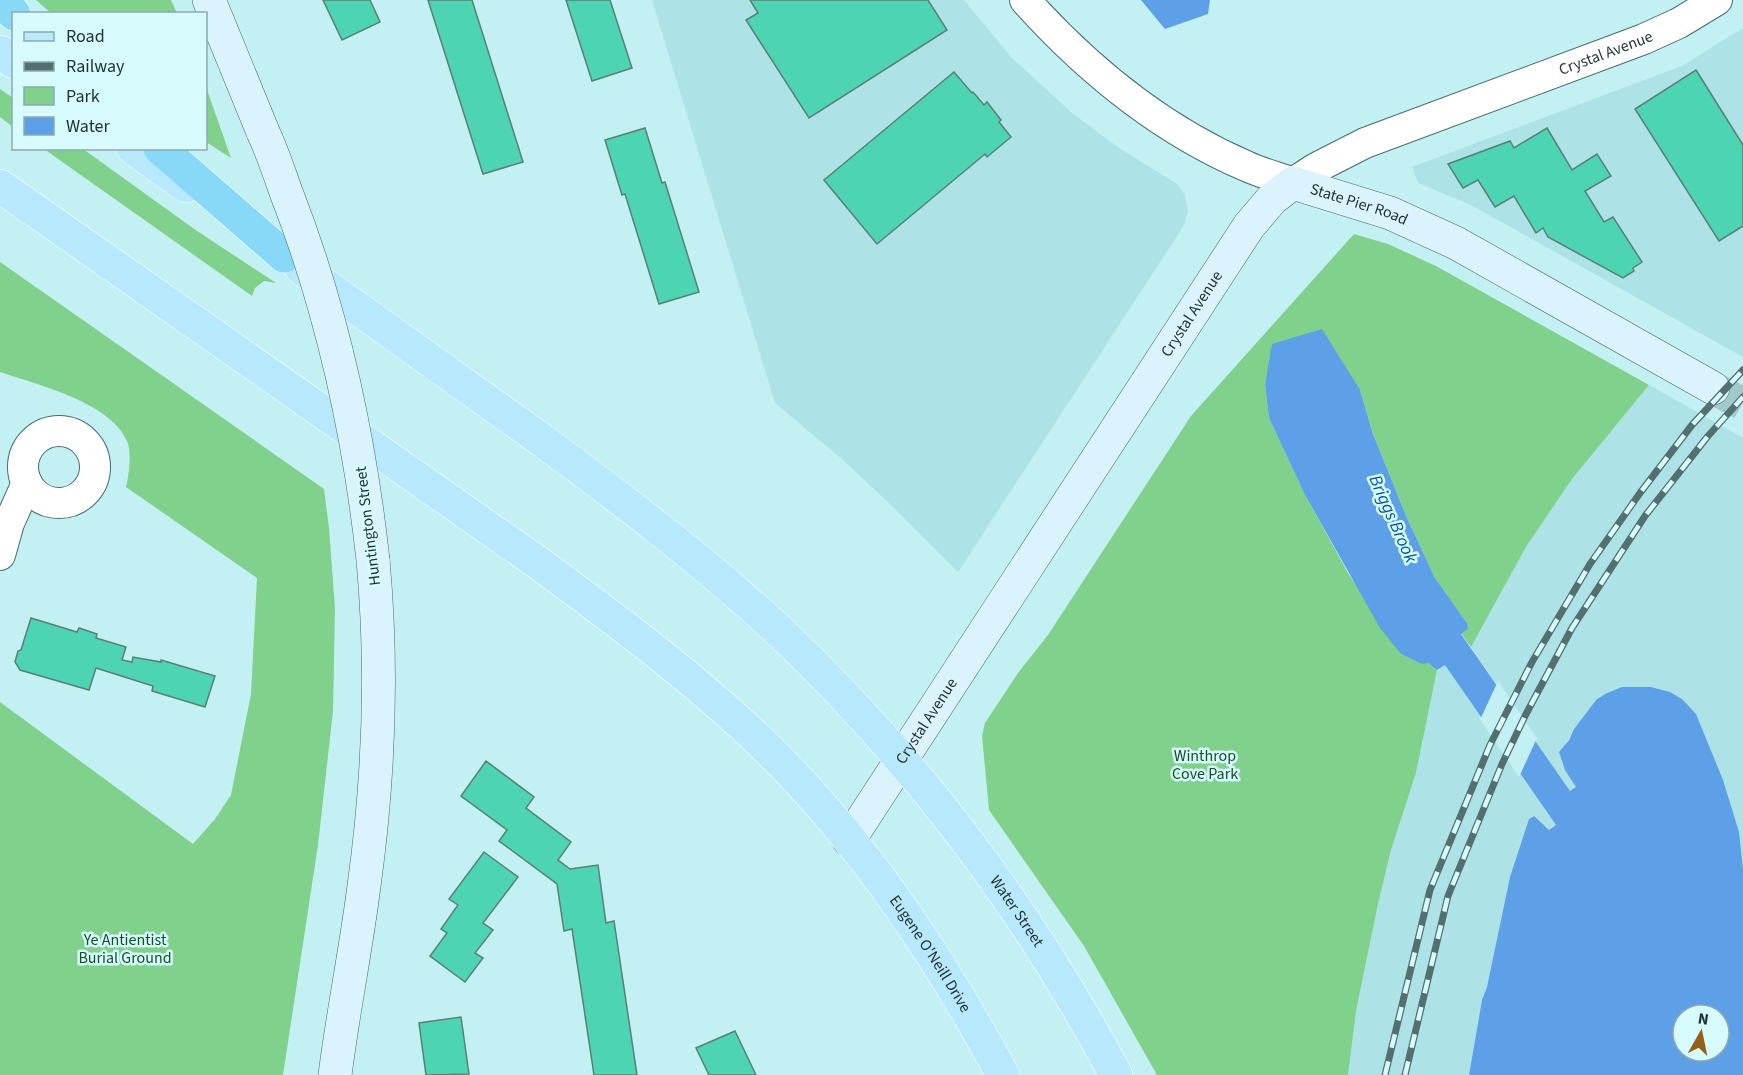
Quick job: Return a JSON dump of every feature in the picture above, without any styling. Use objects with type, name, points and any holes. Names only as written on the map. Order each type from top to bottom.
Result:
[{"type":"highway","points":[[0,0],[12,12]]},
{"type":"highway","points":[[162,150],[284,256]]},
{"type":"main road","name":"Huntington Street","points":[[209,0],[309,253],[336,347],[356,442],[373,560],[379,651],[377,760],[364,886],[335,1075]]},
{"type":"main road","name":"Water Street","points":[[136,150],[563,457],[692,556],[773,626],[837,687],[948,815],[999,883],[1047,955],[1092,1029],[1116,1075]]},
{"type":"main road","name":"State Pier Road","points":[[1293,183],[1383,210],[1456,243],[1713,388]]},
{"type":"main road","name":"Crystal Avenue","points":[[849,840],[1249,226],[1272,199],[1293,183]]},
{"type":"main road","name":"Eugene O'Neill Drive","points":[[0,186],[598,606],[718,702],[774,756],[878,876],[925,941],[1003,1075]]},
{"type":"street","name":"State Pier Road","points":[[1025,0],[1057,35],[1111,85],[1143,108],[1197,142],[1247,167],[1293,183]]},
{"type":"street","name":"Crystal Avenue","points":[[1293,183],[1348,150],[1644,39],[1679,23],[1717,0]]},
{"type":"street","points":[[0,555],[9,523],[27,483]]},
{"type":"shaded area","points":[[652,0],[964,0],[1011,57],[1072,113],[1119,148],[1177,184],[1185,195],[1188,211],[1183,227],[958,572],[843,460],[775,403]]},
{"type":"shaded area","points":[[1743,28],[1743,357],[1471,205],[1418,183],[1412,167],[1682,66]]},
{"type":"shaded area","points":[[1649,385],[1743,438],[1743,869],[1670,692],[1651,687],[1622,687],[1574,729],[1563,748],[1565,770],[1577,787],[1570,791],[1471,647],[1526,547],[1572,479]]},
{"type":"shaded area","points":[[1445,664],[1557,825],[1549,830],[1532,816],[1529,819],[1482,1000],[1469,1075],[1348,1075],[1356,1011],[1378,904],[1391,850],[1416,773],[1437,670]]},
{"type":"green space","points":[[36,0],[171,0],[177,12],[50,12]]},
{"type":"green space","points":[[0,89],[12,97],[12,126],[0,117]]},
{"type":"green space","points":[[207,90],[231,158],[207,143]]},
{"type":"green space","points":[[45,150],[84,150],[197,231],[276,283],[264,281],[255,288],[252,296]]},
{"type":"green space","name":"Winthrop Cove Park","points":[[1354,234],[1388,244],[1436,266],[1649,385],[1572,479],[1526,547],[1471,647],[1461,633],[1467,623],[1435,578],[1407,518],[1373,434],[1360,390],[1268,372],[1265,384],[1269,418],[1305,495],[1348,573],[1401,654],[1421,663],[1428,663],[1437,670],[1416,773],[1391,850],[1378,904],[1356,1011],[1348,1075],[1157,1075],[1084,946],[989,810],[982,736],[985,723],[1018,673],[1048,635],[1191,416]]},
{"type":"green space","name":"Ye Antientist Burial Ground","points":[[0,262],[324,489],[335,608],[333,711],[318,845],[283,1075],[0,1075],[0,702],[193,844],[215,819],[231,795],[251,694],[257,578],[126,487],[130,464],[129,446],[118,427],[105,416],[89,405],[52,389],[0,372]]},
{"type":"water","points":[[1141,0],[1210,0],[1208,14],[1165,29]]},
{"type":"water","name":"Briggs Brook","points":[[1322,329],[1360,390],[1373,434],[1407,518],[1435,578],[1467,623],[1468,629],[1461,634],[1570,791],[1576,787],[1565,770],[1559,752],[1597,699],[1622,687],[1651,687],[1670,692],[1682,699],[1696,714],[1723,780],[1739,832],[1743,869],[1743,1075],[1469,1075],[1482,1000],[1487,987],[1510,877],[1529,819],[1534,816],[1549,830],[1556,825],[1445,665],[1437,670],[1428,663],[1422,664],[1401,654],[1380,628],[1305,495],[1269,418],[1265,384],[1272,344]]},
{"type":"pier","points":[[1498,681],[1537,738],[1519,777],[1480,720]]},
{"type":"building","points":[[323,0],[370,0],[380,22],[342,40]]},
{"type":"building","points":[[428,0],[472,0],[523,162],[483,174]]},
{"type":"building","points":[[566,0],[610,0],[632,68],[592,81]]},
{"type":"building","points":[[750,0],[928,0],[947,30],[809,118],[746,20],[758,13]]},
{"type":"building","points":[[1696,70],[1743,145],[1743,226],[1719,241],[1635,109]]},
{"type":"building","points":[[954,72],[984,105],[987,102],[1011,137],[987,157],[985,154],[877,244],[824,180]]},
{"type":"building","points":[[645,128],[662,183],[665,182],[699,292],[659,304],[625,194],[622,195],[605,140]]},
{"type":"building","points":[[1547,128],[1572,170],[1597,154],[1611,176],[1585,191],[1604,222],[1613,217],[1642,262],[1623,278],[1548,237],[1543,228],[1536,233],[1514,196],[1495,207],[1478,180],[1463,188],[1448,164],[1510,141],[1514,148]]},
{"type":"building","points":[[31,618],[77,632],[79,628],[97,634],[96,638],[126,647],[122,660],[132,662],[133,657],[161,662],[161,660],[215,676],[205,707],[152,691],[153,686],[96,668],[89,690],[20,670],[15,662]]},
{"type":"building","points":[[486,761],[534,797],[526,808],[571,842],[558,860],[570,869],[598,865],[606,923],[614,921],[637,1075],[594,1075],[572,929],[564,931],[557,884],[499,841],[507,830],[461,796]]},
{"type":"building","points":[[484,852],[518,877],[483,923],[493,930],[475,953],[483,958],[465,982],[430,956],[447,933],[441,929],[458,905],[449,899]]},
{"type":"building","points":[[461,1017],[469,1074],[426,1075],[419,1023]]},
{"type":"building","points":[[735,1031],[756,1075],[709,1075],[696,1048]]},
{"type":"tunnel","points":[[1713,388],[1743,404]]},
{"type":"railway","points":[[1385,1075],[1430,890],[1490,745],[1532,662],[1590,564],[1640,493],[1692,425],[1743,370]]},
{"type":"railway","points":[[1405,1075],[1448,896],[1502,764],[1526,714],[1572,628],[1645,516],[1708,436],[1743,397]]}]
